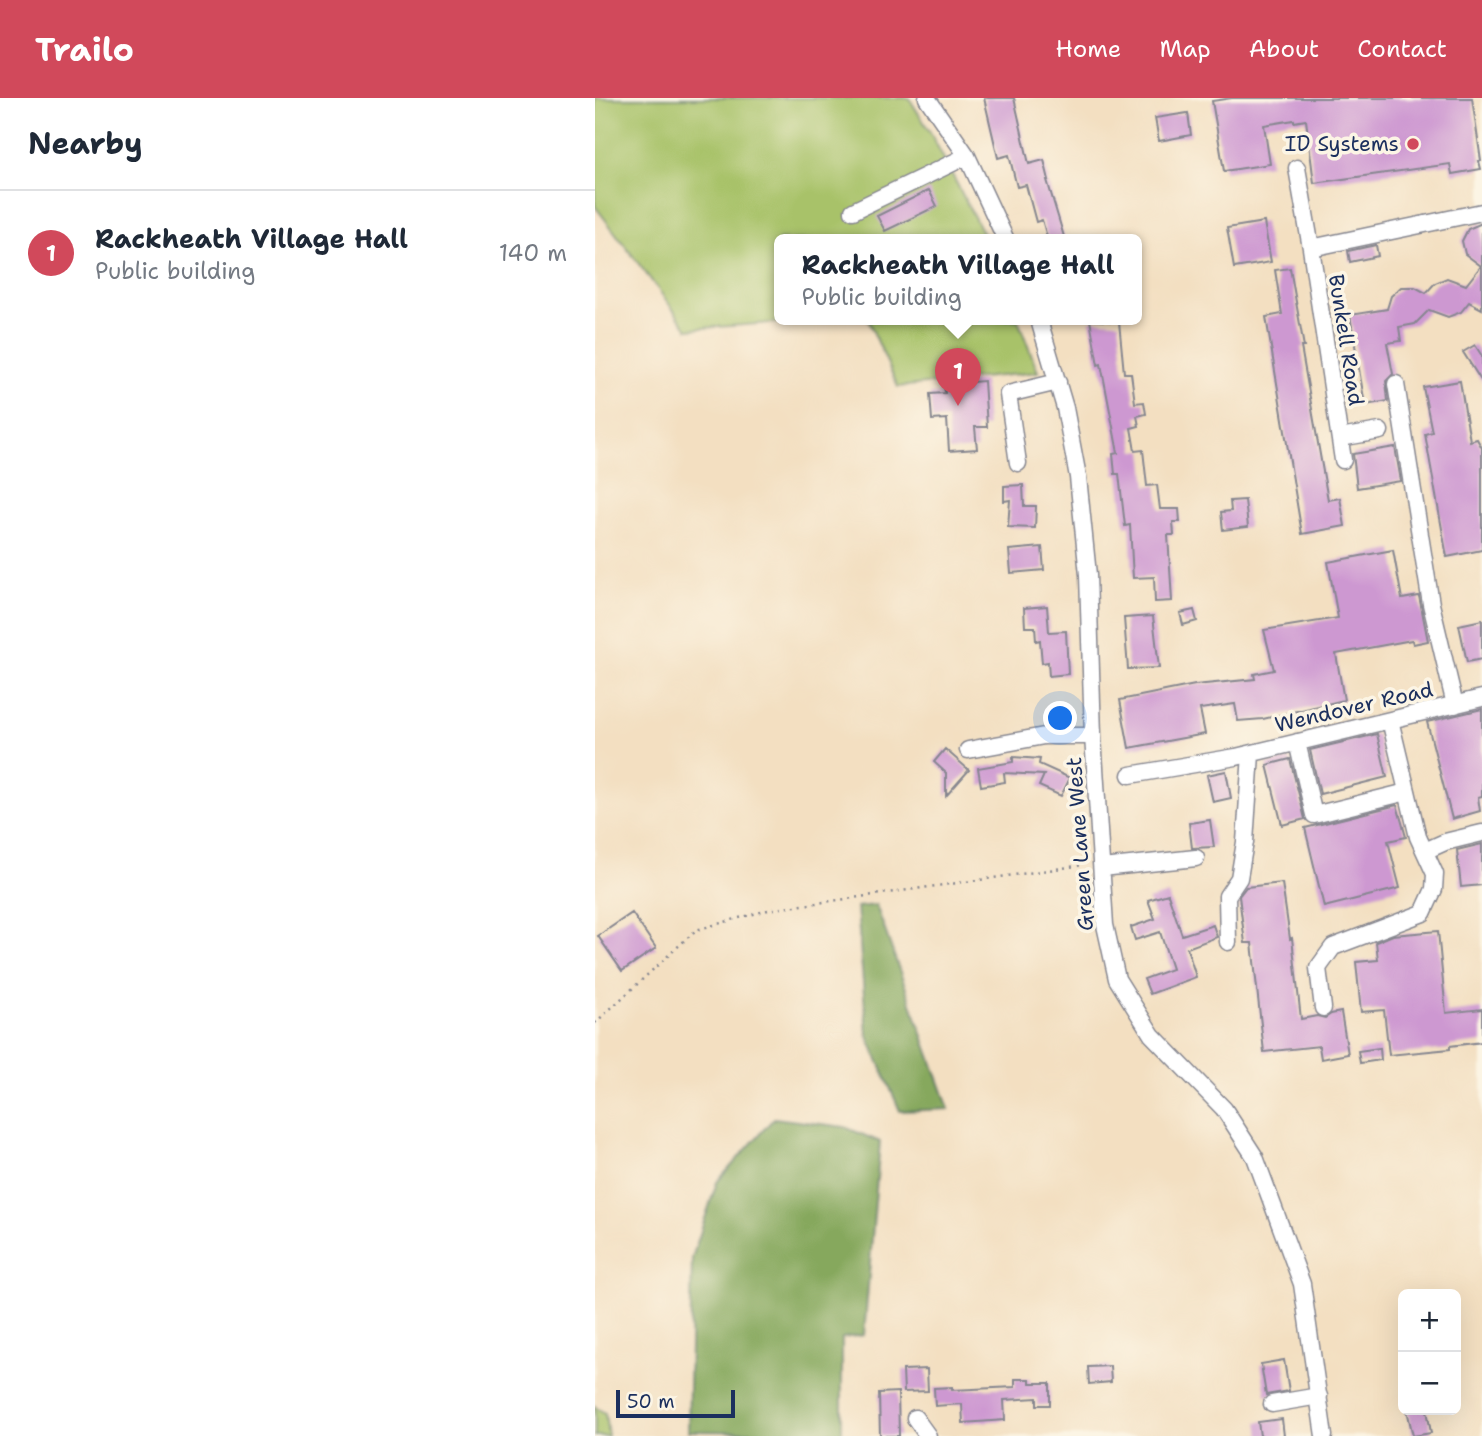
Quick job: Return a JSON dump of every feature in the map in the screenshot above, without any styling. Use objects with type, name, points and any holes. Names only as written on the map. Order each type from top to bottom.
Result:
[{"type":"street","points":[[927,98],[967,156],[1003,234]]},
{"type":"street","points":[[853,211],[967,156]]},
{"type":"street","name":"Bunkell Road","points":[[1297,168],[1343,460]]},
{"type":"street","name":"Bunkell Road","points":[[1311,248],[1482,212]]},
{"type":"street","name":"Green Lane West","points":[[1041,325],[1065,408],[1078,477],[1088,575],[1093,736],[1105,925],[1117,979],[1152,1035],[1224,1109],[1255,1157],[1302,1284],[1324,1436]]},
{"type":"street","points":[[1018,463],[1008,394],[1058,382]]},
{"type":"street","points":[[1396,384],[1431,604],[1455,705]]},
{"type":"street","name":"Bunkell Road","points":[[1340,438],[1380,431]]},
{"type":"street","name":"Wendover Road","points":[[1130,775],[1244,755],[1482,698]]},
{"type":"street","points":[[1323,1007],[1318,968],[1333,947],[1423,913],[1434,890],[1435,874],[1418,837],[1390,720]]},
{"type":"street","points":[[968,750],[987,755],[1044,736],[1093,736]]},
{"type":"street","points":[[1297,742],[1314,814],[1408,792]]},
{"type":"street","points":[[1228,942],[1227,896],[1239,878],[1245,842],[1244,755]]},
{"type":"street","points":[[1425,851],[1445,842],[1482,833]]},
{"type":"street","points":[[1102,866],[1196,858]]},
{"type":"street","points":[[1272,1404],[1318,1396]]},
{"type":"street","points":[[915,1418],[928,1436]]},
{"type":"path","points":[[595,1023],[696,930],[768,910],[1102,866]]},
{"type":"green space","points":[[595,98],[909,98],[930,132],[983,234],[774,234],[774,323],[688,329],[595,206]]},
{"type":"green space","points":[[870,325],[1020,325],[1038,372],[898,387]]},
{"type":"green space","points":[[876,905],[949,1109],[900,1111],[867,1034],[857,907]]},
{"type":"green space","points":[[774,1118],[845,1127],[880,1142],[864,1335],[842,1338],[842,1433],[688,1431],[692,1258],[717,1182]]},
{"type":"green space","points":[[595,1407],[605,1413],[608,1436],[595,1436]]},
{"type":"building","points":[[984,98],[1014,98],[1029,164],[1044,160],[1047,180],[1063,234],[1046,234],[1042,220],[1036,222],[1026,185],[1017,187],[1009,155],[998,158]]},
{"type":"building","points":[[1232,98],[1472,98],[1481,169],[1452,174],[1450,164],[1314,183],[1306,120],[1294,120],[1264,125],[1270,164],[1224,171],[1212,101]]},
{"type":"building","points":[[1188,113],[1191,135],[1159,141],[1155,118]]},
{"type":"building","points":[[929,190],[937,206],[885,231],[877,216]]},
{"type":"building","points":[[1264,222],[1271,262],[1234,268],[1227,228]]},
{"type":"building","points":[[1482,223],[1482,309],[1469,302],[1461,312],[1448,317],[1429,310],[1415,324],[1399,327],[1401,341],[1387,343],[1393,374],[1386,381],[1388,401],[1365,405],[1350,315],[1387,309],[1391,296],[1401,287],[1415,287],[1426,293],[1435,283],[1447,278],[1466,285],[1481,266],[1465,254],[1462,241],[1468,229]]},
{"type":"building","points":[[1376,245],[1378,256],[1350,262],[1348,251]]},
{"type":"building","points":[[1290,268],[1328,500],[1340,498],[1345,526],[1302,534],[1266,317],[1282,314],[1275,270]]},
{"type":"building","points":[[1091,325],[1119,325],[1124,373],[1131,373],[1135,403],[1144,402],[1146,414],[1137,416],[1139,426],[1131,428],[1135,451],[1143,450],[1147,486],[1157,485],[1160,509],[1179,509],[1180,522],[1173,522],[1174,535],[1168,535],[1172,601],[1155,602],[1154,577],[1133,578],[1130,525],[1125,526],[1119,474],[1115,474],[1113,454],[1118,453],[1101,364],[1098,365]]},
{"type":"building","points":[[1475,345],[1482,356],[1482,382],[1463,352]]},
{"type":"building","points":[[984,381],[987,427],[975,427],[977,449],[949,451],[947,419],[932,420],[930,394],[945,393],[944,384]]},
{"type":"building","points":[[1460,381],[1470,441],[1477,439],[1482,448],[1482,550],[1447,557],[1425,434],[1432,432],[1423,387]]},
{"type":"building","points":[[1395,447],[1401,481],[1357,488],[1353,454]]},
{"type":"building","points":[[1023,485],[1024,506],[1036,506],[1035,528],[1008,527],[1010,500],[1004,501],[1004,486]]},
{"type":"building","points":[[1245,500],[1248,527],[1223,530],[1221,512],[1231,511],[1230,501]]},
{"type":"building","points":[[1042,547],[1044,570],[1011,573],[1009,550]]},
{"type":"building","points":[[1393,550],[1402,599],[1419,596],[1428,641],[1413,644],[1412,640],[1336,654],[1344,700],[1263,719],[1238,721],[1235,704],[1200,709],[1205,734],[1129,748],[1120,700],[1195,685],[1255,679],[1254,674],[1274,670],[1264,630],[1338,618],[1328,562]]},
{"type":"building","points":[[1047,606],[1049,632],[1066,631],[1068,674],[1049,676],[1048,662],[1042,663],[1040,640],[1036,641],[1035,627],[1025,627],[1024,608]]},
{"type":"building","points":[[1194,610],[1197,621],[1183,625],[1180,613]]},
{"type":"building","points":[[1153,616],[1159,668],[1128,669],[1124,618]]},
{"type":"building","points":[[1482,620],[1482,659],[1467,662],[1459,625]]},
{"type":"building","points":[[1482,709],[1482,796],[1478,797],[1480,811],[1452,819],[1427,722]]},
{"type":"building","points":[[1377,734],[1387,777],[1320,794],[1310,750]]},
{"type":"building","points":[[945,749],[969,770],[946,796],[946,773],[934,762]]},
{"type":"building","points":[[1013,757],[1040,759],[1039,764],[1070,778],[1061,796],[1039,786],[1044,775],[1004,773],[1005,782],[981,786],[978,768],[1013,762]]},
{"type":"building","points":[[1290,759],[1305,819],[1282,825],[1267,765]]},
{"type":"building","points":[[1226,771],[1231,798],[1213,802],[1207,775]]},
{"type":"building","points":[[1397,805],[1406,837],[1388,841],[1400,888],[1324,907],[1305,828]]},
{"type":"building","points":[[1210,820],[1214,847],[1192,848],[1189,823]]},
{"type":"building","points":[[1482,844],[1482,885],[1461,887],[1457,850]]},
{"type":"building","points":[[1282,883],[1290,939],[1292,938],[1301,1019],[1317,1016],[1325,1018],[1341,1012],[1348,1054],[1321,1059],[1319,1046],[1264,1052],[1252,943],[1245,943],[1239,896],[1246,887]]},
{"type":"building","points":[[1168,894],[1182,935],[1213,925],[1217,937],[1187,948],[1196,977],[1150,994],[1144,979],[1172,969],[1160,932],[1135,940],[1131,927],[1155,919],[1148,900]]},
{"type":"building","points":[[632,913],[656,948],[622,971],[598,936]]},
{"type":"building","points":[[1438,931],[1446,1013],[1482,1009],[1482,1042],[1450,1046],[1450,1049],[1389,1055],[1384,1010],[1361,1012],[1356,962],[1378,960],[1376,942],[1393,935]]},
{"type":"building","points":[[1380,1048],[1381,1060],[1360,1063],[1358,1051]]},
{"type":"building","points":[[1284,1360],[1289,1391],[1266,1395],[1261,1364]]},
{"type":"building","points":[[1110,1366],[1111,1382],[1089,1384],[1088,1367]]},
{"type":"building","points":[[927,1369],[928,1391],[904,1392],[903,1370]]},
{"type":"building","points":[[1015,1379],[1030,1379],[1030,1383],[1050,1383],[1050,1405],[1037,1405],[1037,1398],[1004,1400],[1005,1420],[963,1423],[962,1404],[935,1406],[934,1388],[952,1387],[952,1390],[1015,1387]]},
{"type":"building","points":[[898,1392],[899,1436],[880,1436],[879,1393]]},
{"type":"building","points":[[1408,1415],[1428,1415],[1431,1433],[1413,1436]]},
{"type":"building","points":[[1282,1419],[1284,1436],[1260,1436],[1258,1422]]},
{"type":"place","name":"ID Systems","points":[[1413,144]]},
{"type":"place","name":"Rackheath Village Hall","points":[[958,406]]}]
